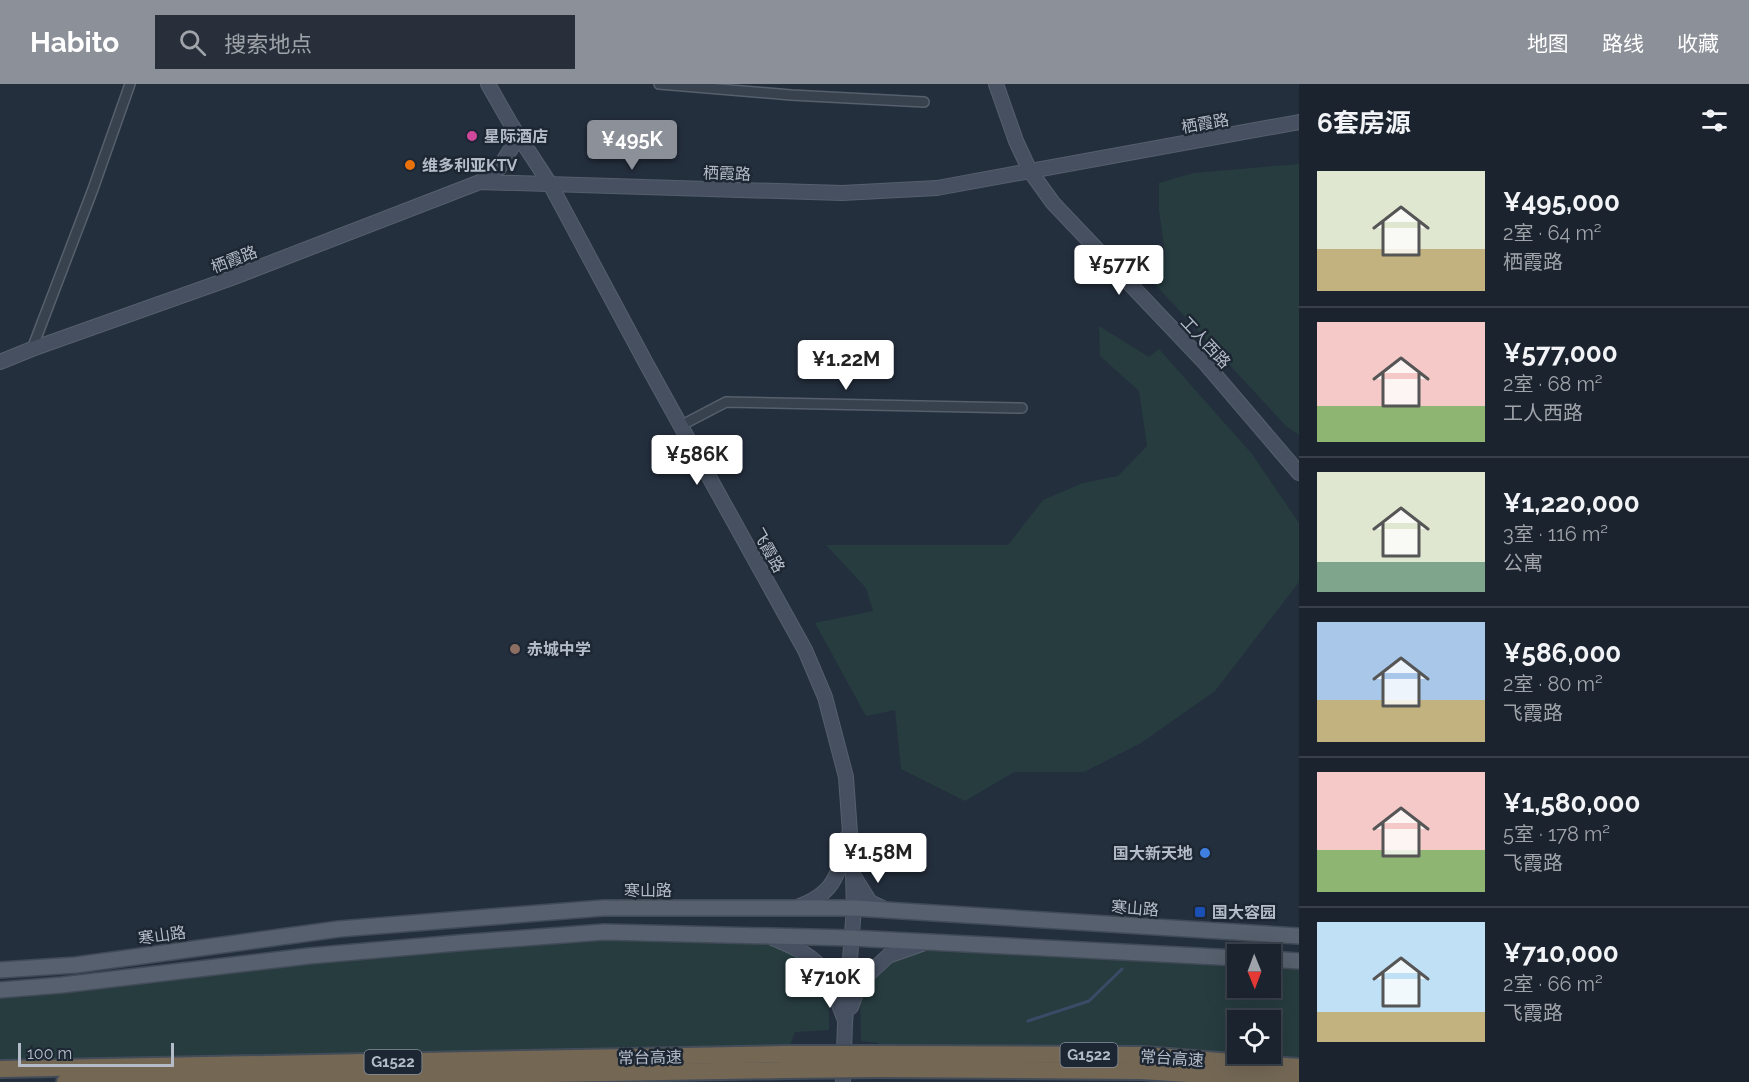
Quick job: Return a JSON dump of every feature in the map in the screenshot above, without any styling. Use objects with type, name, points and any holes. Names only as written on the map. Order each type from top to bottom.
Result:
[{"type":"highway","name":"常台高速","points":[[0,1069],[879,1061],[1143,1055],[1299,1067]]},
{"type":"highway","name":"常台高速","points":[[879,1061],[1141,1071],[1299,1081]]},
{"type":"highway","name":"常台高速","points":[[65,1082],[786,1062]]},
{"type":"main road","name":"飞霞路","points":[[488,84],[550,184],[805,650],[825,697],[846,777],[853,875],[854,908],[843,1082]]},
{"type":"main road","name":"工人西路","points":[[996,84],[1016,141],[1030,171],[1053,204],[1205,363],[1299,473]]},
{"type":"main road","name":"栖霞路","points":[[0,362],[229,279],[480,182],[842,193],[937,188],[1299,122]]},
{"type":"main road","points":[[480,182],[499,168],[512,147],[513,126]]},
{"type":"main road","points":[[794,908],[812,902],[828,890],[840,866],[850,824]]},
{"type":"main road","points":[[853,875],[870,902],[888,910]]},
{"type":"main road","name":"寒山路","points":[[0,970],[76,965],[339,929],[603,908],[854,908],[1299,936]]},
{"type":"main road","points":[[0,990],[62,985],[309,956],[604,932],[851,938],[1227,957]]},
{"type":"main road","points":[[765,935],[794,947],[821,966],[845,1023]]},
{"type":"main road","points":[[845,1023],[860,982],[888,956],[927,942]]},
{"type":"main road","points":[[1281,960],[1299,961]]},
{"type":"street","points":[[32,349],[130,84]]},
{"type":"street","points":[[659,84],[791,95],[924,102]]},
{"type":"street","points":[[789,84],[791,95]]},
{"type":"street","points":[[682,425],[726,402],[1022,408]]},
{"type":"green space","points":[[1299,164],[1299,435],[1286,426],[1151,280],[1165,253],[1159,210],[1159,183],[1193,173]]},
{"type":"green space","points":[[1099,326],[1149,357],[1159,349],[1252,454],[1299,523],[1299,582],[1215,691],[1141,743],[1084,772],[1014,772],[965,801],[901,769],[895,710],[866,716],[815,623],[873,611],[866,588],[826,545],[1008,545],[1043,500],[1083,483],[1118,476],[1147,446],[1139,391],[1100,356]]},
{"type":"green space","points":[[765,935],[821,967],[835,995],[829,1007],[829,1030],[795,1032],[787,1054],[0,1069],[0,990],[458,943]]},
{"type":"green space","points":[[927,942],[1227,957],[1227,998],[1281,998],[1281,960],[1299,961],[1299,1067],[879,1054],[878,1043],[861,1041],[860,982],[888,956]]},
{"type":"waterway","points":[[1028,1021],[1089,1001],[1122,969]]},
{"type":"place","name":"星际酒店","points":[[472,136]]},
{"type":"place","name":"维多利亚KTV","points":[[410,165]]},
{"type":"place","name":"赤城中学","points":[[515,649]]},
{"type":"place","name":"国大新天地","points":[[1205,853]]},
{"type":"place","name":"国大容园","points":[[1200,912]]}]
